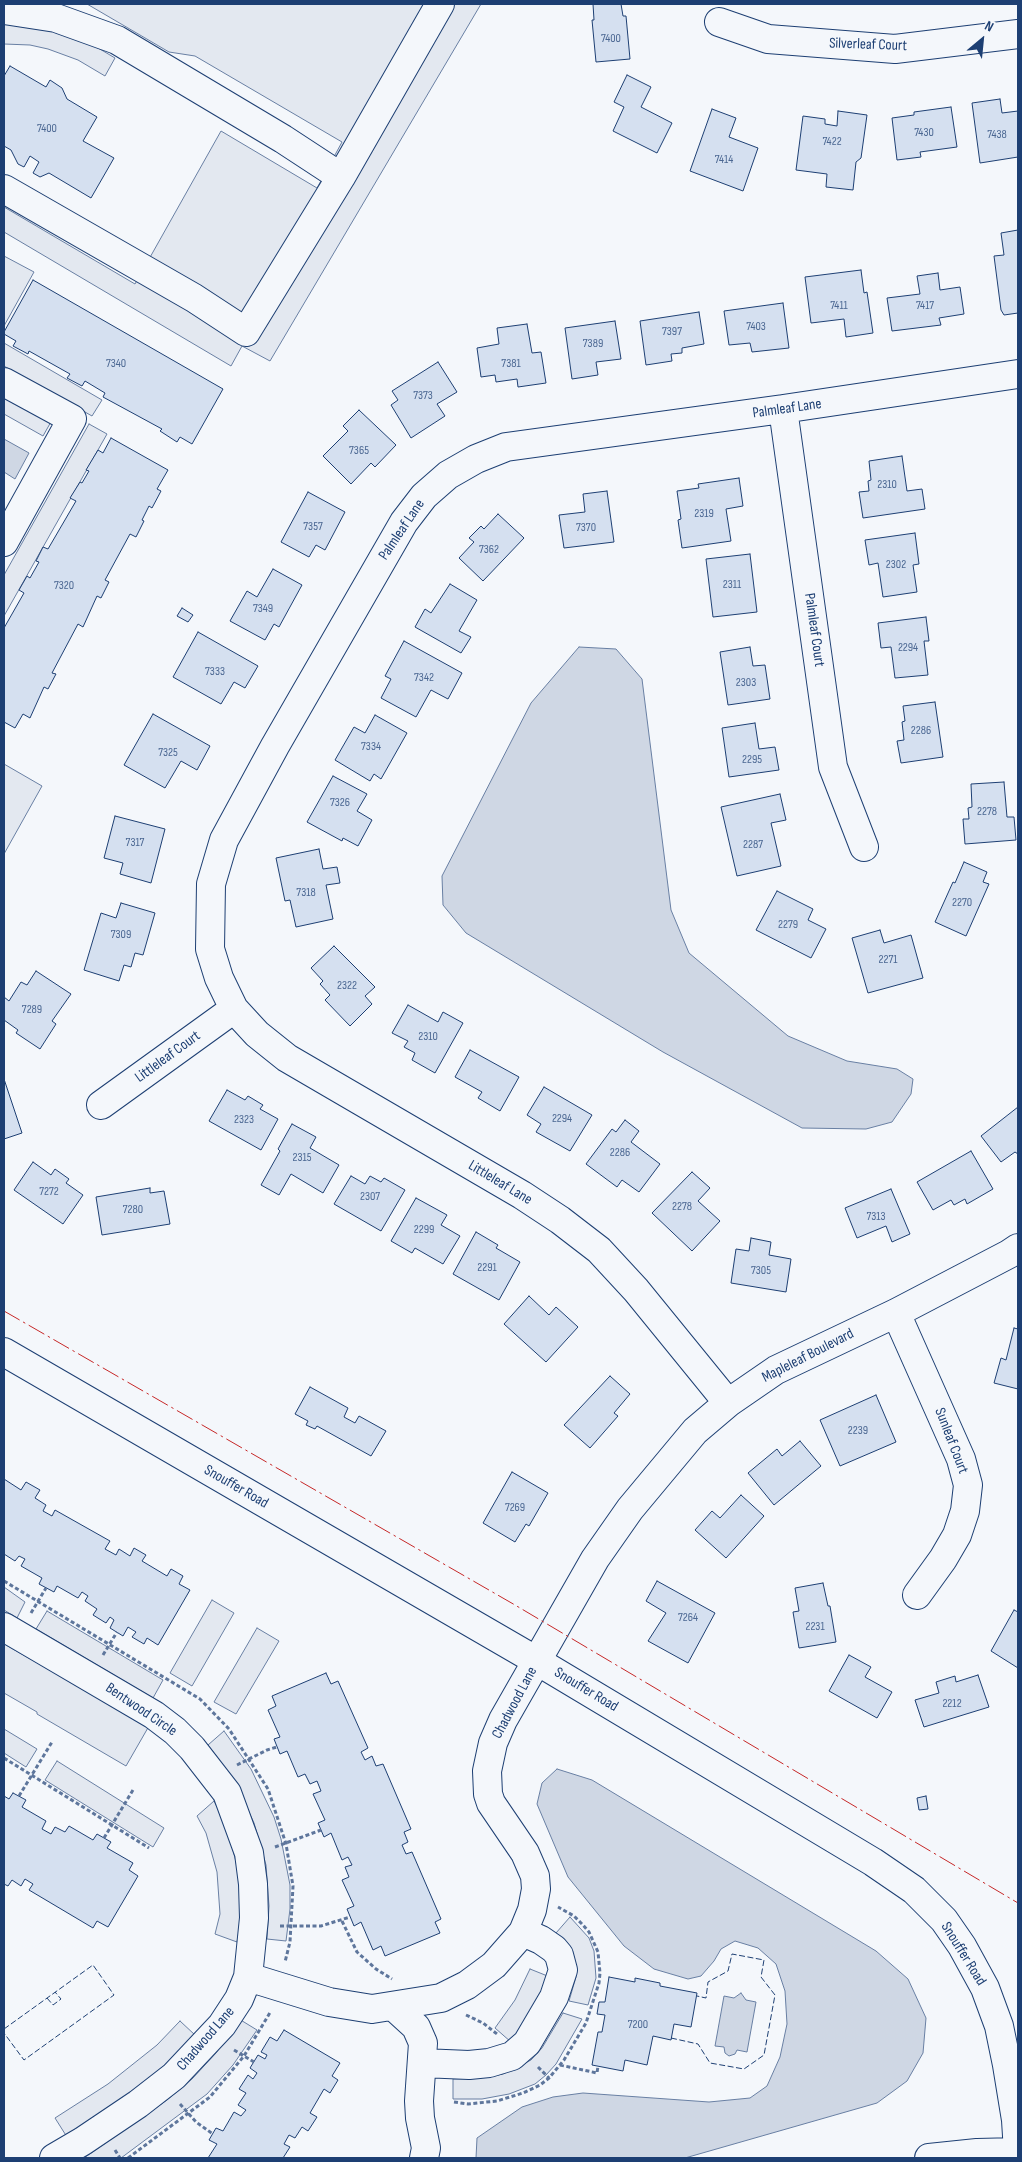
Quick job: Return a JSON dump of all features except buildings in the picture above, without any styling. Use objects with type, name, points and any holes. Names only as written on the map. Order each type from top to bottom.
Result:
[{"type":"street","points":[[4,189],[194,298],[246,332],[341,177],[440,4]]},
{"type":"street","points":[[4,10],[56,18],[117,40],[283,139],[341,177]]},
{"type":"street","name":"Silverleaf Court","points":[[720,22],[768,39],[895,49],[1018,34]]},
{"type":"street","name":"Palmleaf Lane","points":[[234,1010],[219,978],[210,941],[211,884],[224,840],[275,746],[404,522],[424,496],[448,475],[476,458],[506,447],[1018,374]]},
{"type":"street","points":[[4,382],[72,419],[4,539]]},
{"type":"street","name":"Palmleaf Court","points":[[783,409],[833,766],[864,847]]},
{"type":"street","name":"Littleleaf Court","points":[[102,1106],[234,1010]]},
{"type":"street","name":"Littleleaf Lane","points":[[234,1010],[257,1034],[287,1058],[522,1195],[560,1220],[599,1250],[636,1290],[728,1402]]},
{"type":"street","name":"Mapleleaf Boulevard","points":[[537,1661],[595,1559],[630,1509],[696,1431],[728,1402],[776,1370],[896,1313],[1018,1248]]},
{"type":"street","name":"Sunleaf Court","points":[[896,1313],[961,1459],[968,1485],[965,1511],[957,1535],[943,1559],[917,1595]]},
{"type":"street","name":"Snouffer Road","points":[[4,1352],[537,1661],[873,1862],[914,1890],[944,1920],[962,1946],[985,1988],[998,2026],[1016,2120],[1018,2156]]},
{"type":"street","name":"Bentwood Circle","points":[[4,1627],[154,1715],[175,1731],[192,1748],[228,1793],[240,1822],[250,1855],[254,1884],[254,1924],[248,1977]]},
{"type":"street","name":"Chadwood Lane","points":[[54,2158],[83,2142],[163,2085],[203,2048],[222,2025],[239,1999],[248,1977],[345,2006],[372,2008],[432,2000],[467,1985],[494,1964],[522,1932],[535,1901],[535,1876],[526,1853],[491,1803],[488,1794],[487,1771],[498,1731],[537,1661]]},
{"type":"street","points":[[422,2063],[454,2065],[488,2063],[512,2056],[527,2043],[554,1997],[563,1970],[559,1955],[554,1949],[541,1940],[522,1932]]},
{"type":"street","points":[[393,2006],[412,2022],[420,2032],[423,2043],[420,2118],[428,2152]]},
{"type":"street","points":[[929,2158],[977,2153],[1018,2152]]},
{"type":"path","points":[[4,1582],[200,1699],[228,1729],[268,1789],[286,1844],[293,1886],[292,1927],[287,1955],[270,2012],[244,2056],[210,2097],[128,2158]]},
{"type":"path","points":[[19,1796],[52,1742]]},
{"type":"path","points":[[217,1780],[248,1758],[277,1747]]},
{"type":"path","points":[[4,1758],[149,1848]]},
{"type":"path","points":[[104,1838],[133,1790]]},
{"type":"path","points":[[250,1855],[286,1844],[321,1830]]},
{"type":"path","points":[[254,1924],[292,1927],[321,1926],[350,1917]]},
{"type":"path","points":[[342,1921],[357,1952],[376,1969],[393,1979]]},
{"type":"path","points":[[592,2007],[598,2008]]},
{"type":"path","points":[[560,2065],[597,2073],[598,2066]]},
{"type":"path","points":[[163,2085],[188,2114],[213,2134]]},
{"type":"shaded area","points":[[87,4],[481,4],[270,361],[242,346],[231,366],[4,232],[4,207],[135,284],[221,131],[317,188],[342,142],[195,56],[169,52]]},
{"type":"shaded area","points":[[4,23],[53,30],[88,42],[115,58],[105,76],[78,60],[48,49],[30,45],[4,44]]},
{"type":"shaded area","points":[[4,256],[34,272],[4,326]]},
{"type":"shaded area","points":[[4,343],[102,400],[92,416],[4,366]]},
{"type":"shaded area","points":[[4,393],[52,420],[43,436],[4,414]]},
{"type":"shaded area","points":[[89,424],[107,434],[4,616],[4,575]]},
{"type":"shaded area","points":[[4,439],[29,453],[15,479],[4,472]]},
{"type":"shaded area","points":[[579,647],[616,649],[642,679],[671,910],[689,953],[788,1036],[847,1061],[897,1069],[913,1079],[911,1094],[892,1122],[866,1129],[802,1128],[663,1052],[466,933],[443,905],[442,876],[531,703]]},
{"type":"shaded area","points":[[4,764],[42,786],[4,854]]},
{"type":"shaded area","points":[[4,1587],[25,1602],[17,1618],[4,1610]]},
{"type":"shaded area","points":[[212,1600],[234,1613],[192,1686],[170,1673]]},
{"type":"shaded area","points":[[47,1611],[163,1680],[153,1698],[36,1629]]},
{"type":"shaded area","points":[[257,1628],[279,1641],[236,1714],[214,1702]]},
{"type":"shaded area","points":[[4,1644],[149,1726],[126,1766],[4,1693]]},
{"type":"shaded area","points":[[4,1729],[37,1749],[26,1767],[4,1753]]},
{"type":"shaded area","points":[[224,1731],[251,1769],[274,1817],[281,1839],[290,1885],[290,1909],[286,1941],[267,1939],[269,1906],[266,1865],[254,1823],[234,1780],[208,1745]]},
{"type":"shaded area","points":[[57,1761],[164,1828],[153,1847],[45,1780]]},
{"type":"shaded area","points":[[557,1769],[592,1780],[876,1951],[908,1979],[926,2018],[923,2053],[907,2081],[877,2103],[685,2158],[476,2158],[477,2138],[522,2107],[553,2097],[583,2093],[709,2102],[750,2098],[767,2086],[780,2057],[787,2024],[785,1991],[776,1964],[758,1948],[735,1941],[721,1949],[714,1961],[701,1976],[688,1979],[654,1969],[624,1946],[568,1877],[537,1804],[542,1783]]},
{"type":"shaded area","points":[[214,1801],[227,1826],[238,1870],[242,1916],[237,1942],[215,1934],[220,1914],[217,1872],[206,1833],[197,1816]]},
{"type":"shaded area","points":[[570,1917],[589,1938],[594,1951],[596,1978],[588,2005],[569,2001],[576,1977],[575,1966],[565,1942],[556,1933]]},
{"type":"shaded area","points":[[530,1969],[550,1977],[521,2031],[511,2042],[495,2028],[515,2000]]},
{"type":"shaded area","points":[[741,1993],[746,2000],[756,2002],[747,2052],[737,2050],[735,2054],[729,2056],[725,2053],[724,2047],[715,2046],[724,1996],[734,1998]]},
{"type":"shaded area","points":[[563,2013],[582,2019],[556,2064],[535,2084],[509,2094],[482,2099],[453,2099],[453,2079],[480,2078],[503,2074],[531,2060],[542,2048]]},
{"type":"shaded area","points":[[239,2019],[257,2030],[233,2065],[207,2094],[121,2158],[84,2158],[167,2100],[192,2079],[216,2053]]},
{"type":"shaded area","points":[[180,2021],[195,2035],[171,2060],[137,2089],[67,2137],[55,2118],[108,2084],[157,2045]]},
{"type":"fence","points":[[671,2038],[698,2044],[710,2063],[744,2069],[764,2055],[775,1995],[761,1977],[764,1960],[732,1954],[728,1971],[708,1982],[706,1998],[697,1996]]},
{"type":"fence","points":[[4,2029],[93,1965],[114,1995],[24,2060],[4,2033]]},
{"type":"fence","points":[[47,1998],[53,2005],[61,1999],[55,1992]]},
{"type":"power","points":[[4,1311],[515,1605],[1018,1903]]}]
